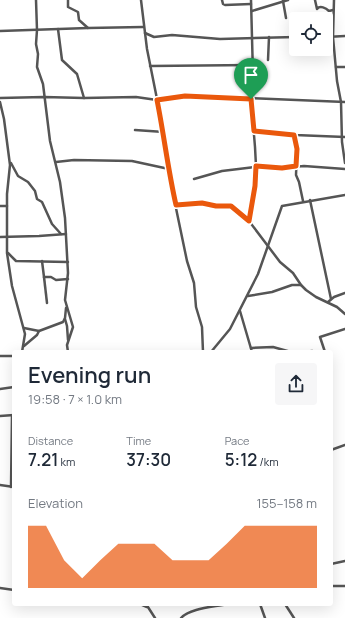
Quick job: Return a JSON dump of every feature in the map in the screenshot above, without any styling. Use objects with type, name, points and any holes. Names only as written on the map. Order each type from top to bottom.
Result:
[{"type":"street","points":[[36,0],[37,67],[42,79],[51,145],[60,182],[66,234],[68,279],[65,296],[65,318],[67,326],[67,350]]},
{"type":"street","points":[[68,0],[68,7],[78,12],[79,20],[88,28]]},
{"type":"street","points":[[141,0],[143,27],[164,132],[169,169],[187,261],[194,283],[196,307],[202,327],[203,350]]},
{"type":"street","points":[[222,0],[223,4],[225,5],[251,4]]},
{"type":"street","points":[[249,221],[255,186],[256,167],[251,98],[253,75],[251,0]]},
{"type":"street","points":[[252,11],[288,0]]},
{"type":"street","points":[[315,0],[316,9],[320,7],[329,11],[333,10],[333,0]]},
{"type":"street","points":[[283,1],[286,18]]},
{"type":"street","points":[[0,31],[143,27]]},
{"type":"street","points":[[58,29],[62,60],[77,74],[84,98]]},
{"type":"street","points":[[144,33],[154,37],[171,35],[220,39],[289,37]]},
{"type":"street","points":[[345,36],[333,37],[338,94],[341,102],[345,163]]},
{"type":"street","points":[[268,60],[269,37]]},
{"type":"street","points":[[150,66],[252,65]]},
{"type":"street","points":[[336,67],[345,67]]},
{"type":"street","points":[[0,98],[136,97],[157,100],[185,96],[345,102]]},
{"type":"street","points":[[0,102],[4,119],[9,159],[6,237],[7,253],[12,286],[25,334],[22,350]]},
{"type":"street","points":[[135,130],[164,132]]},
{"type":"street","points":[[254,131],[294,135],[343,137]]},
{"type":"street","points":[[294,135],[297,149],[296,175],[303,201]]},
{"type":"street","points":[[9,159],[18,176],[28,182],[35,191],[38,200],[43,203],[52,224],[61,234]]},
{"type":"street","points":[[56,162],[74,160],[132,161],[169,169]]},
{"type":"street","points":[[194,179],[222,171],[256,167],[282,168],[296,166],[345,169]]},
{"type":"street","points":[[213,350],[226,335],[240,311],[258,274],[282,206],[303,201],[345,195]]},
{"type":"street","points":[[310,200],[331,298]]},
{"type":"street","points":[[176,205],[202,203],[216,206],[231,206],[249,221],[280,262],[293,273],[301,285],[316,297],[337,307],[345,314]]},
{"type":"street","points":[[0,206],[7,206]]},
{"type":"street","points":[[0,237],[66,234]]},
{"type":"street","points":[[7,253],[16,261],[68,262]]},
{"type":"street","points":[[42,261],[47,303]]},
{"type":"street","points":[[44,277],[51,277],[56,280],[68,279]]},
{"type":"street","points":[[247,296],[272,292],[292,285],[301,285]]},
{"type":"street","points":[[328,302],[331,298],[345,294]]},
{"type":"street","points":[[66,306],[73,327],[68,342]]},
{"type":"street","points":[[240,311],[251,350],[273,347],[284,350]]},
{"type":"street","points":[[24,328],[40,331],[60,324],[65,318]]},
{"type":"street","points":[[325,350],[320,337],[345,329]]},
{"type":"street","points":[[23,346],[40,331]]},
{"type":"street","points":[[0,356],[12,356]]},
{"type":"street","points":[[0,389],[12,387]]},
{"type":"street","points":[[0,416],[12,416]]},
{"type":"street","points":[[333,449],[345,445]]},
{"type":"street","points":[[0,485],[12,487]]},
{"type":"street","points":[[333,564],[345,561]]},
{"type":"street","points":[[333,586],[345,586]]},
{"type":"street","points":[[0,588],[12,590]]},
{"type":"street","points":[[181,618],[186,614],[206,606]]},
{"type":"street","points":[[261,606],[265,618]]},
{"type":"street","points":[[286,606],[294,618]]},
{"type":"street","points":[[148,607],[155,618]]},
{"type":"route","points":[[185,96],[251,99],[254,131],[294,135],[297,149],[296,166],[282,168],[256,166],[255,186],[249,221],[231,206],[216,206],[202,203],[176,205],[157,100],[185,96]]}]
